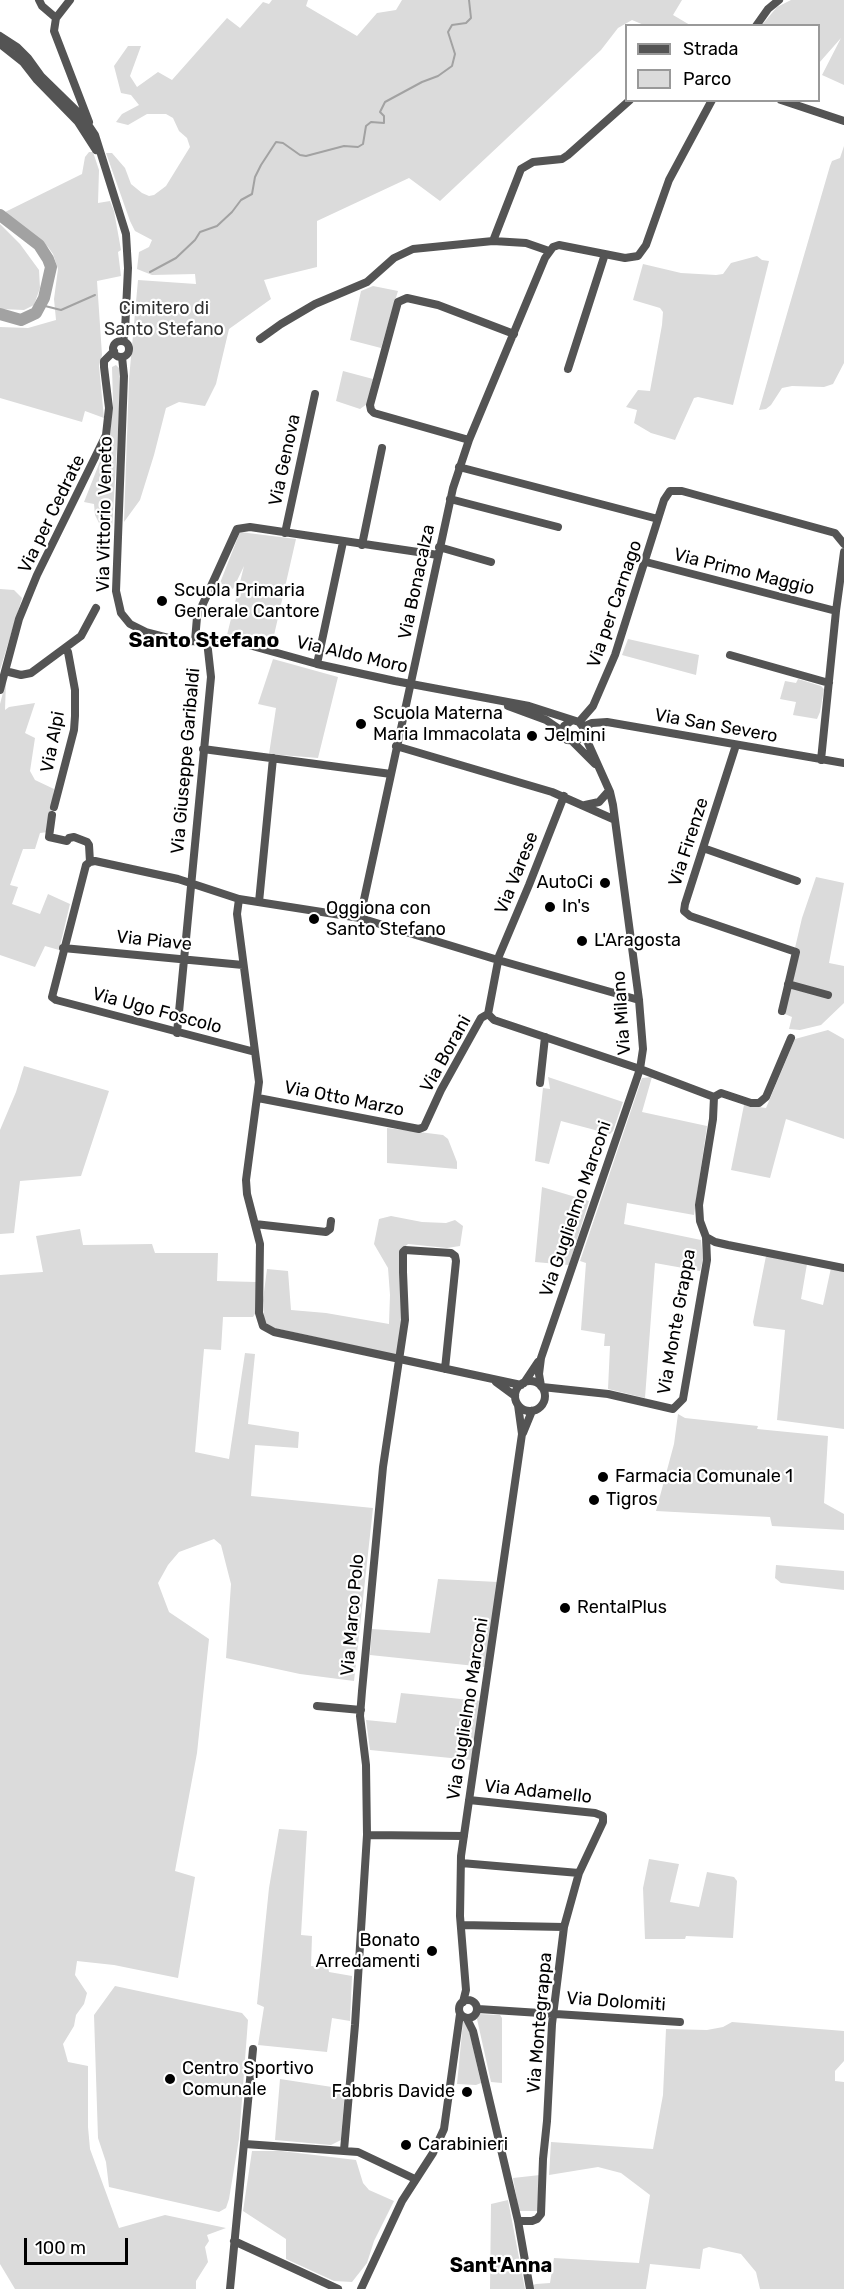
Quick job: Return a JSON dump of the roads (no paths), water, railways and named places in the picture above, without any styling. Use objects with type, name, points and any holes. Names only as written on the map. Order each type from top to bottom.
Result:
[{"type":"street","points":[[39,0],[42,6],[56,18]]},
{"type":"street","points":[[70,0],[56,18],[54,31],[90,126]]},
{"type":"street","points":[[757,24],[768,9],[779,0]]},
{"type":"street","points":[[0,36],[23,52],[70,109]]},
{"type":"street","points":[[0,44],[23,62],[36,80],[70,109]]},
{"type":"street","points":[[57,93],[65,92],[69,87],[70,78]]},
{"type":"street","points":[[70,109],[77,94]]},
{"type":"street","points":[[493,241],[521,169],[533,162],[562,159],[628,102]]},
{"type":"street","points":[[260,339],[315,304],[372,279],[402,253],[433,246],[493,241],[526,243],[549,251],[560,245],[632,258],[643,251],[669,180],[711,102]]},
{"type":"street","points":[[787,102],[844,121]]},
{"type":"street","name":"Via Vittorio Veneto","points":[[70,109],[90,126],[121,214],[128,251],[123,341],[129,349],[126,356],[122,357],[124,376],[116,591],[119,606],[125,619],[138,629],[181,640],[207,641]]},
{"type":"street","name":"Via Vittorio Veneto","points":[[70,109],[103,162]]},
{"type":"street","name":"Via Bonacalza","points":[[360,918],[438,551],[459,467],[549,251]]},
{"type":"street","points":[[568,369],[605,254]]},
{"type":"street","points":[[469,440],[374,413],[370,405],[398,302],[407,298],[438,305],[514,334]]},
{"type":"street","points":[[122,357],[117,356],[114,351],[115,344],[123,341]]},
{"type":"street","name":"Via per Cedrate","points":[[0,690],[19,619],[105,435],[109,408],[104,361],[114,351]]},
{"type":"street","name":"Via Genova","points":[[285,533],[315,394]]},
{"type":"street","points":[[362,545],[382,448]]},
{"type":"street","points":[[459,467],[658,519]]},
{"type":"street","name":"Via per Carnago","points":[[582,728],[606,677],[646,562],[664,500],[670,491],[682,491],[835,533],[843,541]]},
{"type":"street","points":[[450,499],[558,526]]},
{"type":"street","points":[[195,641],[197,617],[237,529],[250,527],[362,545],[438,551],[491,562]]},
{"type":"street","points":[[317,664],[343,542]]},
{"type":"street","points":[[821,760],[844,552]]},
{"type":"street","name":"Via Primo Maggio","points":[[646,562],[836,610]]},
{"type":"street","points":[[5,670],[26,675],[81,636],[96,608]]},
{"type":"street","name":"Via Aldo Moro","points":[[207,641],[238,642],[317,664],[410,685],[529,706],[571,721]]},
{"type":"street","name":"Via Giuseppe Garibaldi","points":[[177,1033],[210,677],[207,641]]},
{"type":"street","name":"Via Alpi","points":[[64,649],[68,652],[75,690],[74,730],[53,811],[49,837],[67,841],[74,837],[87,842],[90,845],[90,862]]},
{"type":"street","points":[[730,655],[829,683]]},
{"type":"street","name":"Via Aldo Moro","points":[[490,700],[546,720],[562,731]]},
{"type":"street","points":[[571,721],[582,728],[580,739],[573,742],[565,737],[562,731],[566,723],[571,721]]},
{"type":"street","name":"Via San Severo","points":[[582,728],[592,723],[607,722],[844,764]]},
{"type":"street","name":"Via Milano","points":[[582,728],[613,806],[639,1000],[643,1049],[640,1069],[714,1097],[721,1093],[759,1103],[766,1097],[791,1038]]},
{"type":"street","name":"Via Milano","points":[[573,742],[598,767]]},
{"type":"street","name":"Via Firenze","points":[[736,745],[684,911],[690,916],[796,951],[788,984]]},
{"type":"street","points":[[396,746],[564,796],[614,823]]},
{"type":"street","points":[[203,749],[391,774]]},
{"type":"street","points":[[259,902],[273,758]]},
{"type":"street","name":"Via Milano","points":[[605,782],[614,823]]},
{"type":"street","points":[[584,805],[599,802],[607,793]]},
{"type":"street","name":"Via Varese","points":[[498,960],[564,796]]},
{"type":"street","points":[[703,848],[797,881]]},
{"type":"street","points":[[63,948],[86,865],[95,861],[178,879],[239,899],[360,918],[639,1000]]},
{"type":"street","points":[[239,899],[237,914],[259,1082],[246,1180],[247,1194],[260,1244],[259,1313],[263,1326],[274,1332],[493,1380],[523,1384],[533,1382],[541,1387],[563,1390]]},
{"type":"street","name":"Via Piave","points":[[63,948],[243,965]]},
{"type":"street","name":"Via Ugo Foscolo","points":[[63,948],[52,997],[56,1000],[255,1052]]},
{"type":"street","name":"Via Borani","points":[[424,1127],[441,1090],[475,1028],[481,1018],[488,1014],[498,960]]},
{"type":"street","points":[[782,1011],[788,984],[828,995]]},
{"type":"street","points":[[488,1014],[494,1020],[640,1069]]},
{"type":"street","points":[[540,1083],[545,1037]]},
{"type":"street","name":"Via Guglielmo Marconi","points":[[541,1387],[539,1374],[541,1358],[640,1069]]},
{"type":"street","name":"Via Monte Grappa","points":[[563,1390],[608,1394],[674,1409],[683,1399],[707,1260],[706,1236],[700,1221],[699,1205],[713,1119],[714,1097]]},
{"type":"street","name":"Via Otto Marzo","points":[[258,1098],[419,1129],[424,1127]]},
{"type":"street","points":[[255,1224],[326,1232],[330,1229],[332,1221]]},
{"type":"street","points":[[706,1236],[715,1242],[844,1268]]},
{"type":"street","name":"Via Marco Polo","points":[[344,2150],[355,2025],[367,1835],[366,1765],[361,1710],[383,1467],[405,1320],[403,1252],[411,1249],[451,1253],[456,1261],[445,1369]]},
{"type":"street","name":"Via Guglielmo Marconi","points":[[523,1384],[541,1358]]},
{"type":"street","points":[[493,1380],[515,1396],[518,1406],[532,1411],[542,1406],[549,1396],[563,1390]]},
{"type":"street","points":[[515,1396],[523,1384]]},
{"type":"street","points":[[541,1387],[544,1392],[544,1402]]},
{"type":"street","name":"Via Guglielmo Marconi","points":[[518,1406],[522,1434]]},
{"type":"street","name":"Via Guglielmo Marconi","points":[[469,2015],[476,2003],[467,2001],[461,1925],[461,1863],[522,1434],[532,1411]]},
{"type":"street","points":[[318,1706],[361,1710]]},
{"type":"street","name":"Via Adamello","points":[[469,1800],[595,1813],[603,1816]]},
{"type":"street","name":"Via Montegrappa","points":[[518,2222],[532,2221],[541,2214],[554,2013],[564,1927],[579,1873],[603,1822],[603,1816]]},
{"type":"street","points":[[367,1835],[464,1836]]},
{"type":"street","points":[[461,1863],[579,1873]]},
{"type":"street","points":[[461,1925],[564,1927]]},
{"type":"street","points":[[467,2001],[459,2008],[469,2015],[518,2222],[530,2289]]},
{"type":"street","name":"Via Dolomiti","points":[[469,2015],[554,2013],[680,2022]]},
{"type":"street","points":[[361,2289],[383,2240],[444,2129],[460,2025],[469,2015]]},
{"type":"street","points":[[230,2289],[253,2049]]},
{"type":"street","points":[[245,2144],[358,2152],[415,2179]]},
{"type":"street","points":[[234,2241],[338,2289]]},
{"type":"waterway","points":[[150,272],[176,258],[200,232],[217,226],[241,200],[252,194],[255,177],[276,142],[283,143],[300,155],[306,156],[344,146],[358,147],[363,144],[366,126],[371,122],[384,123],[384,116],[380,112],[385,102],[438,76],[452,66],[455,54],[448,32],[452,25],[466,23],[471,18],[469,0]]},
{"type":"waterway","points":[[0,215],[39,245],[51,267],[44,298],[36,313],[21,320],[0,314]]},
{"type":"waterway","points":[[41,305],[61,310],[95,295]]},
{"type":"place","name":"Scuola Primaria Generale Cantore","points":[[162,601]]},
{"type":"place","name":"Scuola Materna Maria Immacolata","points":[[361,724]]},
{"type":"place","name":"Jelmini","points":[[532,736]]},
{"type":"place","name":"AutoCi","points":[[605,883]]},
{"type":"place","name":"In's","points":[[550,907]]},
{"type":"place","name":"Oggiona con Santo Stefano","points":[[314,919]]},
{"type":"place","name":"L'Aragosta","points":[[582,941]]},
{"type":"place","name":"Farmacia Comunale 1","points":[[603,1477]]},
{"type":"place","name":"Tigros","points":[[594,1500]]},
{"type":"place","name":"RentalPlus","points":[[565,1608]]},
{"type":"place","name":"Bonato Arredamenti","points":[[432,1951]]},
{"type":"place","name":"Centro Sportivo Comunale","points":[[170,2079]]},
{"type":"place","name":"Fabbris Davide","points":[[467,2092]]},
{"type":"place","name":"Carabinieri","points":[[406,2145]]},
{"type":"district","name":"Santo Stefano","points":[[204,641]]},
{"type":"district","name":"Sant'Anna","points":[[501,2266]]},
{"type":"park label","name":"Cimitero di Santo Stefano","points":[[164,319]]}]
